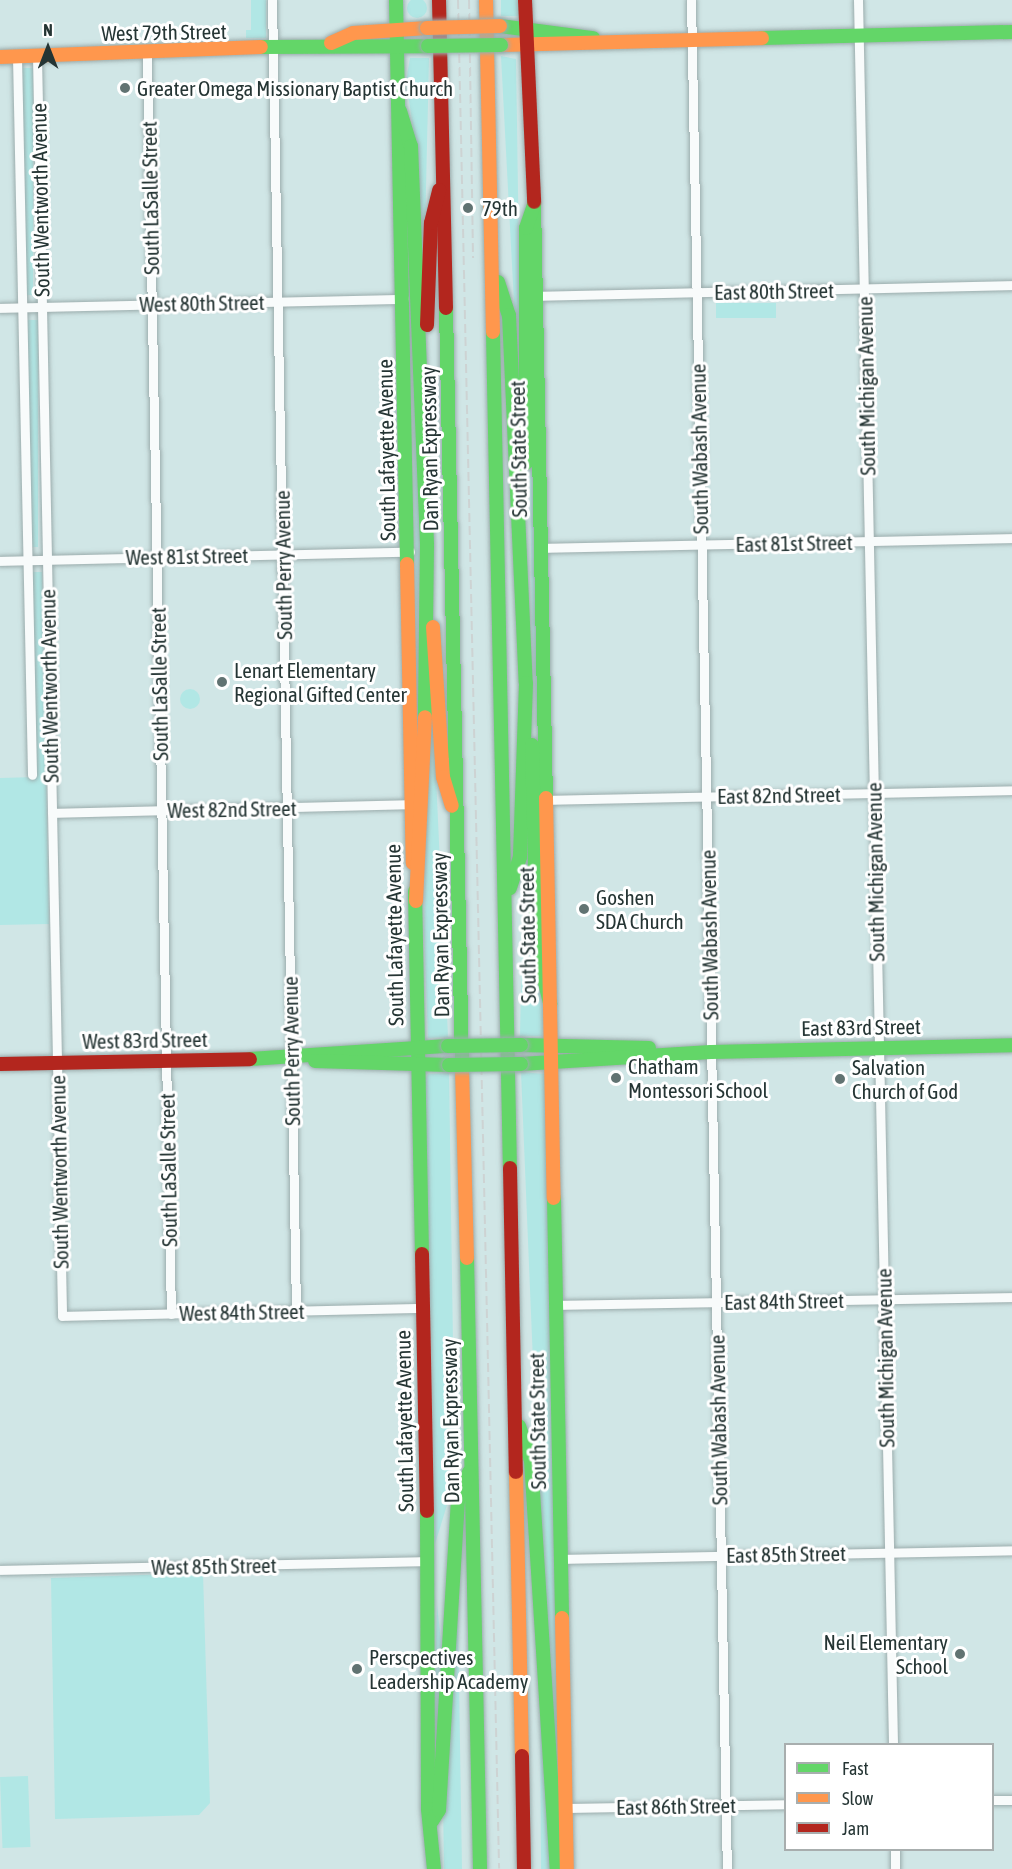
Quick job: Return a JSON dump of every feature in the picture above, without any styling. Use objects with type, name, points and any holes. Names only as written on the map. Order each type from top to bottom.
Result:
[{"type":"main road","name":"South Lafayette Avenue","points":[[396,0],[410,552],[413,804],[417,901],[417,1047],[434,1869]]},
{"type":"main road","name":"Dan Ryan Expressway","points":[[439,0],[480,1869]]},
{"type":"main road","points":[[486,0],[524,1869]]},
{"type":"main road","name":"South State Street","points":[[525,0],[534,204],[567,1869]]},
{"type":"main road","name":"West 79th Street","points":[[329,44],[353,33],[397,29],[500,26],[525,27],[607,42]]},
{"type":"main road","points":[[607,42],[1012,32]]},
{"type":"main road","name":"West 79th Street","points":[[0,57],[273,50],[329,44],[398,48],[607,42]]},
{"type":"main road","points":[[400,111],[411,146],[427,545],[442,777],[458,825]]},
{"type":"main road","points":[[423,406],[431,222],[444,171]]},
{"type":"main road","points":[[522,538],[526,228],[534,204]]},
{"type":"main road","points":[[492,264],[508,315],[522,538],[526,683],[534,777],[537,950],[543,991],[550,1003]]},
{"type":"main road","points":[[417,901],[424,819],[427,545]]},
{"type":"main road","points":[[506,899],[520,857],[526,683]]},
{"type":"main road","name":"East 83rd Street","points":[[551,1044],[711,1052]]},
{"type":"main road","name":"West 83rd Street","points":[[292,1058],[417,1047],[551,1044]]},
{"type":"main road","name":"East 83rd Street","points":[[551,1062],[711,1052],[1012,1045]]},
{"type":"main road","name":"West 83rd Street","points":[[0,1064],[292,1058],[418,1065],[551,1062]]},
{"type":"main road","points":[[514,1411],[531,1460],[556,1869]]},
{"type":"main road","points":[[432,1821],[439,1810],[458,1502],[472,1462]]},
{"type":"street","name":"South Perry Avenue","points":[[272,0],[296,1311]]},
{"type":"street","name":"South Wabash Avenue","points":[[691,0],[728,1869]]},
{"type":"street","name":"South Michigan Avenue","points":[[858,0],[892,1743]]},
{"type":"street","name":"South LaSalle Street","points":[[147,54],[171,1314]]},
{"type":"street","name":"South Wentworth Avenue","points":[[37,56],[62,1316]]},
{"type":"street","name":"South Wentworth Avenue","points":[[17,57],[32,775]]},
{"type":"street","name":"East 80th Street","points":[[535,296],[1012,285]]},
{"type":"street","name":"West 80th Street","points":[[0,308],[404,299]]},
{"type":"street","name":"East 81st Street","points":[[541,548],[1012,538]]},
{"type":"street","name":"West 81st Street","points":[[0,561],[410,552]]},
{"type":"street","name":"East 82nd Street","points":[[545,800],[1012,790]]},
{"type":"street","name":"West 82nd Street","points":[[52,813],[413,804]]},
{"type":"street","name":"East 84th Street","points":[[556,1305],[1012,1297]]},
{"type":"street","name":"West 84th Street","points":[[62,1316],[423,1308]]},
{"type":"street","name":"East 85th Street","points":[[561,1559],[1012,1550]]},
{"type":"street","name":"West 85th Street","points":[[0,1570],[428,1561]]},
{"type":"street","points":[[994,1800],[1012,1800]]},
{"type":"street","name":"East 86th Street","points":[[566,1808],[784,1804]]},
{"type":"street","points":[[895,1851],[895,1869]]},
{"type":"shaded area","points":[[413,-1],[421,-1],[426,4],[426,12],[421,17],[413,17],[408,12],[408,4]]},
{"type":"shaded area","points":[[251,0],[266,0],[266,38],[246,38],[246,30],[251,30]]},
{"type":"shaded area","points":[[501,0],[520,0],[520,16],[501,16]]},
{"type":"shaded area","points":[[501,56],[516,59],[520,322],[515,322]]},
{"type":"shaded area","points":[[410,58],[429,58],[423,320],[416,147],[406,81]]},
{"type":"shaded area","points":[[21,68],[33,68],[33,295],[21,295]]},
{"type":"shaded area","points":[[716,303],[776,303],[776,318],[716,318]]},
{"type":"shaded area","points":[[26,320],[38,320],[38,547],[26,547]]},
{"type":"shaded area","points":[[412,351],[420,535],[417,637]]},
{"type":"shaded area","points":[[530,466],[533,466],[538,740],[532,636]]},
{"type":"shaded area","points":[[32,572],[42,572],[49,924],[0,925],[0,778],[36,777]]},
{"type":"shaded area","points":[[430,647],[448,1037],[428,1038],[424,931]]},
{"type":"shaded area","points":[[190,689],[197,692],[200,699],[197,706],[190,709],[183,706],[180,699],[183,692]]},
{"type":"shaded area","points":[[526,768],[544,1014],[542,1036],[520,1036]]},
{"type":"shaded area","points":[[521,1072],[545,1074],[561,1839],[542,1579]]},
{"type":"shaded area","points":[[449,1073],[455,1479],[435,1544],[425,1080],[428,1074]]},
{"type":"shaded area","points":[[203,1573],[210,1803],[199,1815],[55,1819],[51,1578]]},
{"type":"shaded area","points":[[437,1604],[443,1659],[435,1758],[435,1668]]},
{"type":"shaded area","points":[[458,1616],[462,1869],[444,1869],[443,1804]]},
{"type":"shaded area","points":[[540,1707],[552,1869],[541,1869]]},
{"type":"shaded area","points":[[28,1776],[30,1847],[2,1848],[0,1777]]},
{"type":"railway","points":[[458,0],[499,1869]]},
{"type":"railway","points":[[469,0],[473,258]]},
{"type":"traffic: fast","points":[[396,0],[407,564]]},
{"type":"traffic: fast","points":[[500,26],[593,38]]},
{"type":"traffic: fast","points":[[762,38],[1012,32]]},
{"type":"traffic: fast","points":[[428,46],[501,45]]},
{"type":"traffic: fast","points":[[261,47],[428,46]]},
{"type":"traffic: fast","points":[[400,111],[411,146],[427,545],[425,717]]},
{"type":"traffic: fast","points":[[534,202],[546,798]]},
{"type":"traffic: fast","points":[[526,463],[526,228],[534,205]]},
{"type":"traffic: fast","points":[[498,282],[509,315],[526,683],[520,857],[510,888]]},
{"type":"traffic: fast","points":[[446,308],[462,1068]]},
{"type":"traffic: fast","points":[[493,332],[510,1168]]},
{"type":"traffic: fast","points":[[532,745],[537,950],[550,1003]]},
{"type":"traffic: fast","points":[[415,891],[422,1254]]},
{"type":"traffic: fast","points":[[521,1045],[649,1048]]},
{"type":"traffic: fast","points":[[448,1046],[521,1045]]},
{"type":"traffic: fast","points":[[521,1064],[711,1052],[1012,1045]]},
{"type":"traffic: fast","points":[[250,1059],[448,1046]]},
{"type":"traffic: fast","points":[[315,1061],[449,1065]]},
{"type":"traffic: fast","points":[[449,1065],[521,1064]]},
{"type":"traffic: fast","points":[[554,1198],[562,1618]]},
{"type":"traffic: fast","points":[[467,1258],[480,1869]]},
{"type":"traffic: fast","points":[[519,1426],[531,1460],[557,1869]]},
{"type":"traffic: fast","points":[[432,1821],[439,1810],[458,1501],[469,1472]]},
{"type":"traffic: fast","points":[[427,1511],[428,1809],[434,1869]]},
{"type":"traffic: slow","points":[[486,0],[493,332]]},
{"type":"traffic: slow","points":[[427,28],[500,26]]},
{"type":"traffic: slow","points":[[331,43],[353,33],[427,28]]},
{"type":"traffic: slow","points":[[501,45],[762,38]]},
{"type":"traffic: slow","points":[[0,57],[261,47]]},
{"type":"traffic: slow","points":[[407,564],[413,863]]},
{"type":"traffic: slow","points":[[433,627],[443,777],[452,806]]},
{"type":"traffic: slow","points":[[416,901],[425,717]]},
{"type":"traffic: slow","points":[[546,798],[554,1198]]},
{"type":"traffic: slow","points":[[462,1068],[467,1258]]},
{"type":"traffic: slow","points":[[516,1472],[522,1756]]},
{"type":"traffic: slow","points":[[562,1618],[567,1869]]},
{"type":"traffic: jam","points":[[439,0],[446,308]]},
{"type":"traffic: jam","points":[[525,0],[534,202]]},
{"type":"traffic: jam","points":[[427,325],[431,223],[439,190]]},
{"type":"traffic: jam","points":[[0,1064],[250,1059]]},
{"type":"traffic: jam","points":[[510,1168],[516,1472]]},
{"type":"traffic: jam","points":[[422,1254],[427,1511]]},
{"type":"traffic: jam","points":[[522,1756],[524,1869]]},
{"type":"place","name":"Greater Omega Missionary Baptist Church","points":[[125,88]]},
{"type":"place","name":"79th","points":[[468,208]]},
{"type":"place","name":"Lenart Elementary Regional Gifted Center","points":[[222,682]]},
{"type":"place","name":"Goshen SDA Church","points":[[584,909]]},
{"type":"place","name":"Chatham Montessori School","points":[[616,1078]]},
{"type":"place","name":"Salvation Church of God","points":[[840,1079]]},
{"type":"place","name":"Neil Elementary School","points":[[960,1654]]},
{"type":"place","name":"Perscpectives Leadership Academy","points":[[357,1669]]}]
